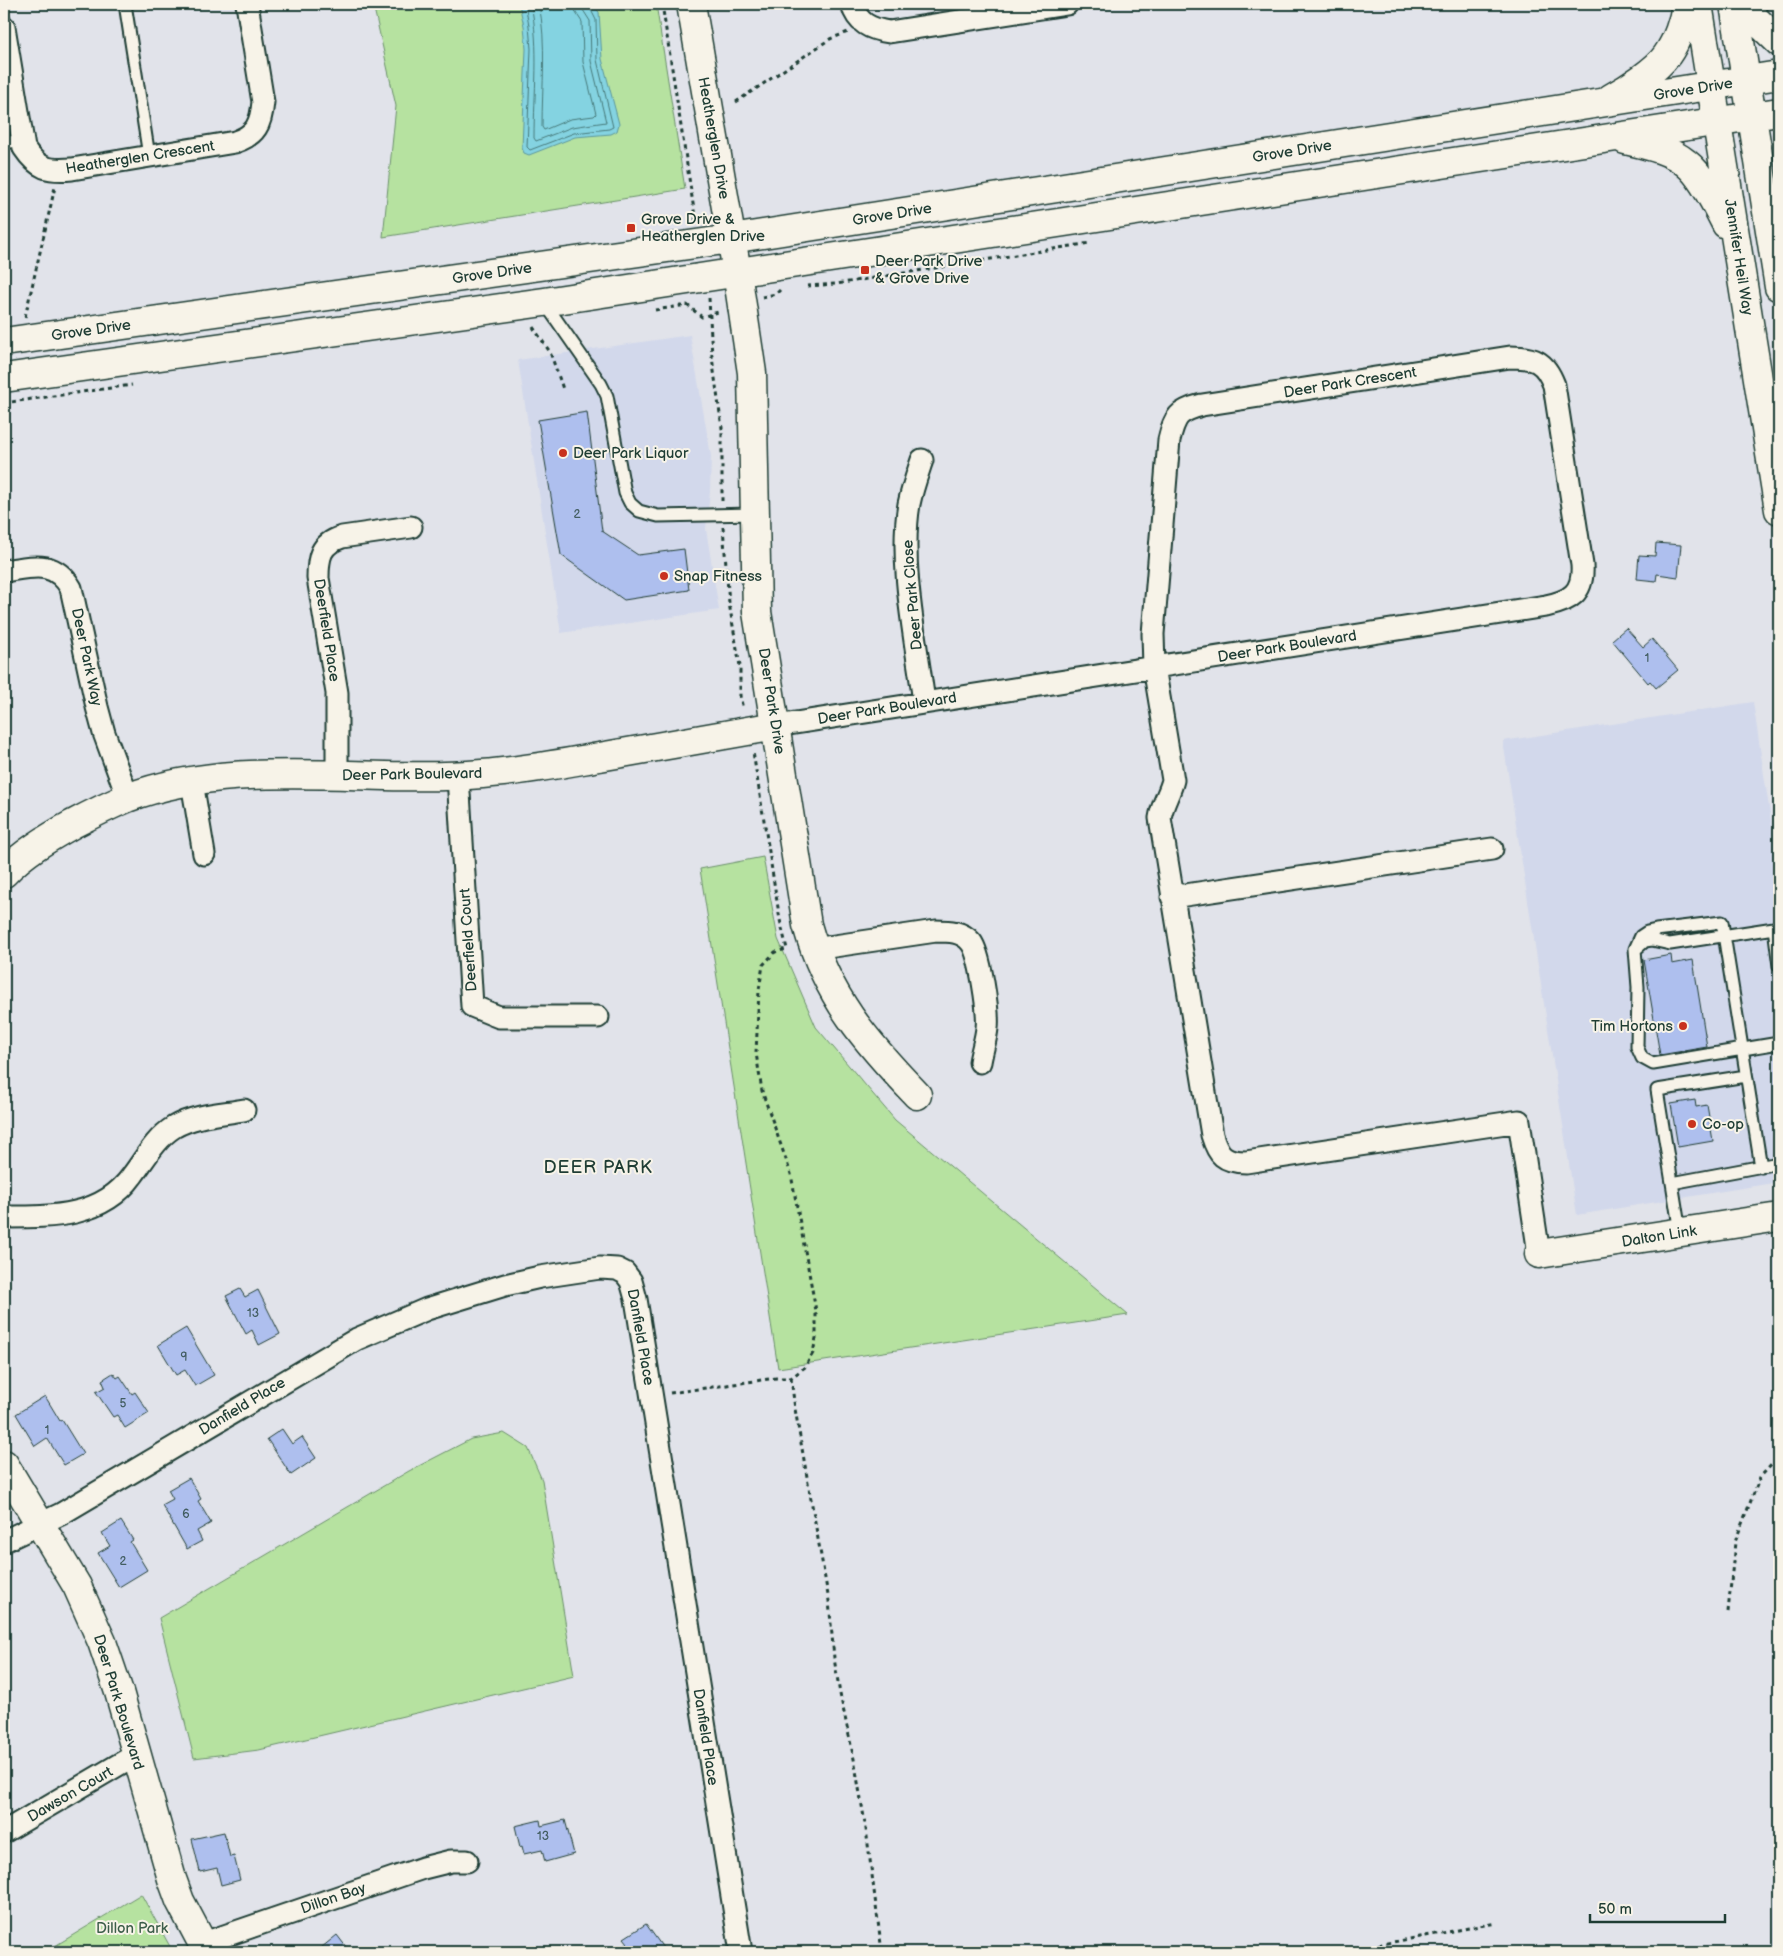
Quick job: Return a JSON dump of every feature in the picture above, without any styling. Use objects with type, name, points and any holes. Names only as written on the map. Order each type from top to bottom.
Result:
[{"type":"main road","name":"Heatherglen Drive","points":[[691,4],[737,272]]},
{"type":"main road","points":[[1604,103],[1638,82],[1667,56],[1684,19],[1686,4]]},
{"type":"main road","name":"Jennifer Heil Way","points":[[1698,4],[1779,510]]},
{"type":"main road","points":[[1734,4],[1779,287]]},
{"type":"main road","points":[[1744,4],[1754,18],[1779,42]]},
{"type":"main road","name":"Grove Drive","points":[[4,342],[731,240],[1779,75]]},
{"type":"main road","points":[[4,378],[544,302],[1779,112]]},
{"type":"main road","points":[[1614,137],[1657,148],[1686,163],[1710,193],[1737,246]]},
{"type":"main road","points":[[1771,238],[1779,190]]},
{"type":"main road","name":"Deer Park Drive","points":[[737,272],[752,373],[757,612],[808,925],[814,949],[830,984],[853,1023],[893,1070],[918,1094]]},
{"type":"main road","name":"Deer Park Boulevard","points":[[4,873],[32,849],[94,812],[128,798],[192,782],[254,776],[458,776],[528,769],[776,726]]},
{"type":"main road","name":"Dalton Link","points":[[1539,1254],[1779,1217]]},
{"type":"main road","name":"Deer Park Boulevard","points":[[4,1464],[77,1586],[102,1642],[119,1692],[135,1755],[172,1879],[180,1901],[204,1948]]},
{"type":"street","name":"Heatherglen Crescent","points":[[4,27],[13,142],[24,148],[36,163],[47,169],[60,170],[234,142],[250,135],[256,128],[261,116],[263,102],[248,4]]},
{"type":"street","points":[[852,4],[857,17],[864,25],[875,30],[889,32],[1066,4]]},
{"type":"street","name":"Deer Park Crescent","points":[[1154,667],[1153,619],[1169,440],[1172,425],[1178,414],[1189,408],[1202,405],[1510,357],[1530,358],[1541,363],[1549,372],[1554,384],[1582,565],[1582,574],[1576,593]]},
{"type":"street","name":"Deer Park Close","points":[[922,460],[913,484],[909,505],[906,547],[924,702]]},
{"type":"street","name":"Deerfield Place","points":[[337,775],[337,693],[318,578],[318,563],[325,546],[332,540],[411,527]]},
{"type":"street","name":"Deer Park Way","points":[[4,571],[45,567],[60,573],[71,588],[97,707],[128,798]]},
{"type":"street","name":"Deer Park Boulevard","points":[[776,726],[1546,606],[1567,600],[1576,593]]},
{"type":"street","points":[[1154,667],[1173,780],[1171,789],[1162,806],[1160,818],[1212,1134],[1216,1148],[1223,1157],[1233,1162],[1246,1162],[1519,1121],[1539,1254]]},
{"type":"street","name":"Deerfield Court","points":[[458,776],[472,1006],[499,1018],[598,1017]]},
{"type":"street","points":[[192,782],[204,854]]},
{"type":"street","points":[[1172,897],[1492,849]]},
{"type":"street","points":[[814,949],[936,931],[952,931],[963,936],[971,942],[978,958],[987,1015],[987,1027],[980,1062]]},
{"type":"street","points":[[4,1216],[54,1216],[87,1209],[104,1202],[129,1181],[161,1137],[173,1128],[199,1118],[244,1110]]},
{"type":"street","name":"Danfield Place","points":[[41,1524],[357,1339],[404,1318],[452,1300],[540,1277],[592,1268],[617,1269],[625,1273],[631,1282],[636,1299],[741,1952]]},
{"type":"street","points":[[4,1541],[41,1524]]},
{"type":"street","name":"Dawson Court","points":[[4,1832],[135,1755]]},
{"type":"street","name":"Dillon Bay","points":[[204,1948],[422,1868],[451,1861],[467,1860]]},
{"type":"lane","points":[[125,4],[149,156]]},
{"type":"lane","points":[[544,302],[601,384],[607,396],[625,493],[630,503],[639,511],[658,516],[754,514]]},
{"type":"lane","points":[[1761,1167],[1746,1076],[1744,1050],[1722,922],[1647,932],[1638,942],[1635,950],[1638,987],[1637,1047],[1642,1058],[1653,1064],[1744,1050],[1779,1043]]},
{"type":"lane","points":[[1635,950],[1645,942],[1652,940],[1670,944],[1774,928],[1779,966]]},
{"type":"lane","points":[[1680,1232],[1657,1090],[1746,1076]]},
{"type":"lane","points":[[1672,1183],[1779,1163]]},
{"type":"path","points":[[662,4],[700,244]]},
{"type":"path","points":[[736,102],[830,39],[864,25]]},
{"type":"path","points":[[25,317],[60,170]]},
{"type":"path","points":[[652,1396],[776,1378],[791,1378],[806,1368],[813,1353],[816,1338],[816,1311],[791,1174],[769,1115],[758,1071],[756,1053],[759,990],[763,965],[775,952],[787,949],[780,920],[757,770],[740,696],[740,666],[728,603],[723,514],[722,428],[712,357],[710,306],[706,277]]},
{"type":"path","points":[[801,286],[836,284]]},
{"type":"path","points":[[648,311],[687,305],[702,317],[709,316],[742,302],[776,294],[784,288]]},
{"type":"path","points":[[533,327],[550,352],[563,389]]},
{"type":"path","points":[[791,1378],[794,1410],[829,1601],[834,1658],[866,1829],[882,1952]]},
{"type":"path","points":[[1728,1612],[1735,1542],[1760,1477],[1779,1457]]},
{"type":"path","points":[[1339,1952],[1496,1923]]},
{"type":"shaded area","points":[[690,335],[711,456],[706,529],[719,610],[561,633],[518,360]]},
{"type":"shaded area","points":[[1753,702],[1779,873],[1779,1182],[1577,1215],[1503,741]]},
{"type":"green space","points":[[373,4],[656,4],[685,189],[383,237],[396,106]]},
{"type":"green space","points":[[763,857],[778,939],[816,1027],[895,1120],[1128,1315],[778,1368],[700,869]]},
{"type":"green space","points":[[504,1433],[528,1448],[542,1480],[574,1676],[259,1750],[194,1758],[159,1618],[409,1471],[471,1439]]},
{"type":"green space","name":"Dillon Park","points":[[141,1894],[173,1952],[45,1952]]},
{"type":"water","points":[[519,4],[586,4],[593,6],[599,12],[602,59],[619,124],[617,131],[611,134],[575,137],[529,155],[524,153],[522,148],[526,49],[524,26]]},
{"type":"building","points":[[587,412],[602,531],[638,555],[684,549],[689,590],[624,600],[561,555],[538,420]]},
{"type":"building","points":[[1656,543],[1681,545],[1678,577],[1657,574],[1656,581],[1637,579],[1639,555],[1655,556]]},
{"type":"building","points":[[1626,628],[1643,647],[1652,639],[1678,670],[1656,688],[1650,681],[1648,683],[1612,640]]},
{"type":"building","points":[[1671,955],[1672,964],[1693,960],[1707,1047],[1660,1055],[1644,960]]},
{"type":"building","name":"Co-op","points":[[1695,1100],[1696,1107],[1707,1105],[1713,1141],[1678,1147],[1671,1104]]},
{"type":"building","points":[[240,1289],[245,1297],[258,1290],[280,1334],[259,1345],[252,1330],[246,1334],[226,1296]]},
{"type":"building","points":[[186,1328],[214,1375],[195,1386],[185,1370],[176,1375],[158,1345]]},
{"type":"building","points":[[113,1373],[117,1378],[120,1376],[132,1394],[135,1392],[149,1413],[125,1428],[117,1415],[113,1417],[96,1392],[105,1387],[102,1380]]},
{"type":"building","points":[[45,1396],[83,1454],[64,1465],[47,1438],[35,1446],[16,1414]]},
{"type":"building","points":[[282,1429],[292,1444],[302,1437],[316,1458],[291,1475],[267,1439]]},
{"type":"building","points":[[189,1478],[201,1499],[198,1501],[211,1523],[197,1531],[202,1541],[187,1549],[162,1505],[173,1499],[168,1490]]},
{"type":"building","points":[[121,1521],[133,1540],[130,1542],[147,1570],[119,1587],[98,1553],[110,1546],[102,1533]]},
{"type":"building","points":[[540,1820],[541,1826],[565,1820],[574,1854],[545,1862],[542,1850],[524,1854],[522,1846],[520,1847],[515,1826]]},
{"type":"building","points":[[224,1832],[230,1857],[234,1856],[240,1880],[221,1885],[217,1868],[200,1872],[192,1839]]},
{"type":"building","points":[[646,1924],[666,1952],[613,1952],[628,1943],[624,1938]]},
{"type":"building","points":[[337,1935],[350,1952],[316,1952]]},
{"type":"place","name":"Grove Drive & Heatherglen Drive","points":[[631,228]]},
{"type":"place","name":"Deer Park Drive & Grove Drive","points":[[865,270]]},
{"type":"place","name":"Deer Park Liquor","points":[[563,453]]},
{"type":"place","name":"Snap Fitness","points":[[664,576]]},
{"type":"place","name":"Tim Hortons","points":[[1683,1026]]},
{"type":"place","name":"Co-op","points":[[1692,1124]]},
{"type":"district","name":"DEER PARK","points":[[598,1167]]}]
